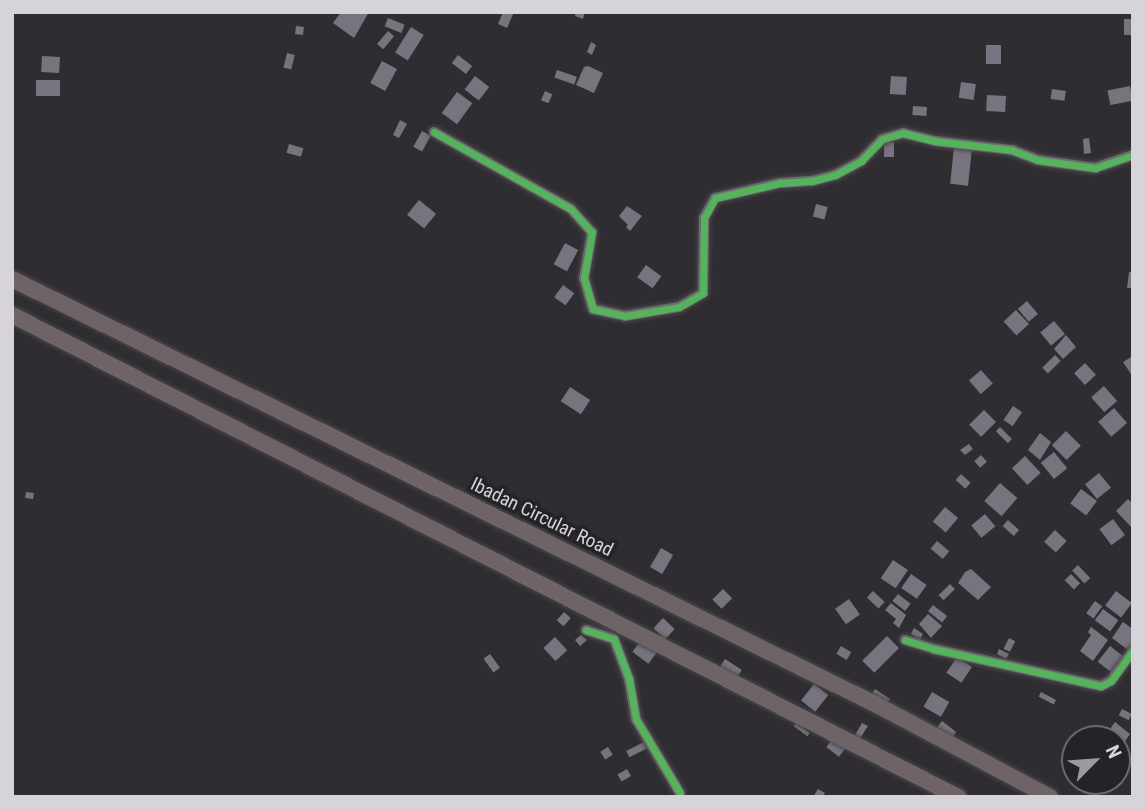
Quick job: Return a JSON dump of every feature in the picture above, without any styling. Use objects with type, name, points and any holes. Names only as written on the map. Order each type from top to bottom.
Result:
[{"type":"highway","name":"Ibadan Circular Road","points":[[12,279],[877,705],[1050,797]]},
{"type":"highway","points":[[12,315],[958,797]]},
{"type":"street","points":[[433,132],[571,209],[592,232],[584,278],[593,309],[625,316],[680,307],[703,293],[704,218],[715,198],[780,183],[812,181],[835,175],[861,161],[882,139],[903,133],[935,141],[1012,150],[1038,160],[1095,168],[1133,155]]},
{"type":"street","points":[[586,630],[614,639],[629,679],[636,719],[681,796]]},
{"type":"street","points":[[905,640],[934,649],[1101,686],[1111,681],[1133,651]]},
{"type":"building","points":[[341,12],[369,12],[354,38],[333,23]]},
{"type":"building","points":[[503,12],[514,12],[507,28],[498,24]]},
{"type":"building","points":[[576,12],[585,12],[583,19],[575,16]]},
{"type":"building","points":[[388,18],[405,25],[401,33],[385,26]]},
{"type":"building","points":[[1124,19],[1133,19],[1133,35],[1124,35]]},
{"type":"building","points":[[296,26],[304,27],[303,35],[295,34]]},
{"type":"building","points":[[411,27],[424,35],[408,60],[395,52]]},
{"type":"building","points":[[388,31],[394,36],[383,49],[377,44]]},
{"type":"building","points":[[591,42],[596,45],[592,55],[587,52]]},
{"type":"building","points":[[986,45],[1001,45],[1001,64],[986,64]]},
{"type":"building","points":[[287,53],[295,55],[291,69],[283,68]]},
{"type":"building","points":[[458,55],[472,66],[466,74],[452,63]]},
{"type":"building","points":[[42,56],[60,57],[59,73],[41,72]]},
{"type":"building","points":[[382,61],[397,69],[385,91],[370,83]]},
{"type":"building","points":[[588,66],[603,73],[594,93],[576,85],[584,67]]},
{"type":"building","points":[[557,70],[577,77],[574,84],[554,78]]},
{"type":"building","points":[[475,76],[489,87],[479,100],[465,89]]},
{"type":"building","points":[[891,76],[907,77],[906,95],[890,94]]},
{"type":"building","points":[[36,80],[60,80],[60,96],[36,96]]},
{"type":"building","points":[[961,82],[976,84],[974,100],[959,98]]},
{"type":"building","points":[[1130,86],[1133,101],[1110,105],[1107,90]]},
{"type":"building","points":[[1052,89],[1066,91],[1064,101],[1051,99]]},
{"type":"building","points":[[545,91],[552,94],[548,103],[541,100]]},
{"type":"building","points":[[457,92],[472,103],[457,124],[442,113]]},
{"type":"building","points":[[987,95],[1006,96],[1005,112],[986,111]]},
{"type":"building","points":[[913,106],[927,107],[926,116],[912,115]]},
{"type":"building","points":[[400,120],[407,124],[399,138],[393,135]]},
{"type":"building","points":[[422,131],[431,136],[422,152],[413,147]]},
{"type":"building","points":[[1089,138],[1091,153],[1084,154],[1083,139]]},
{"type":"building","points":[[884,142],[894,142],[894,157],[884,157]]},
{"type":"building","points":[[289,144],[303,148],[301,157],[287,153]]},
{"type":"building","points":[[954,147],[972,149],[968,186],[950,184]]},
{"type":"building","points":[[419,200],[436,214],[424,229],[407,215]]},
{"type":"building","points":[[816,204],[828,207],[824,220],[813,217]]},
{"type":"building","points":[[627,206],[642,216],[630,231],[619,216]]},
{"type":"building","points":[[565,243],[578,250],[567,271],[554,264]]},
{"type":"building","points":[[646,265],[661,276],[653,288],[637,277]]},
{"type":"building","points":[[1129,272],[1133,272],[1133,288],[1127,288]]},
{"type":"building","points":[[563,285],[574,293],[566,305],[554,297]]},
{"type":"building","points":[[1027,301],[1038,314],[1029,322],[1018,309]]},
{"type":"building","points":[[1016,310],[1029,324],[1017,335],[1004,322]]},
{"type":"building","points":[[1054,321],[1065,334],[1051,346],[1040,333]]},
{"type":"building","points":[[1066,335],[1076,347],[1063,359],[1054,349]]},
{"type":"building","points":[[1055,355],[1061,361],[1048,373],[1042,368]]},
{"type":"building","points":[[1133,356],[1133,377],[1123,362]]},
{"type":"building","points":[[1085,363],[1096,375],[1085,385],[1074,373]]},
{"type":"building","points":[[981,370],[993,384],[981,394],[969,380]]},
{"type":"building","points":[[1104,386],[1117,401],[1104,412],[1091,397]]},
{"type":"building","points":[[570,387],[590,400],[581,414],[561,401]]},
{"type":"building","points":[[1013,406],[1022,412],[1013,426],[1003,420]]},
{"type":"building","points":[[1114,408],[1127,423],[1111,437],[1098,422]]},
{"type":"building","points":[[984,410],[996,422],[981,437],[969,425]]},
{"type":"building","points":[[1000,427],[1012,439],[1008,443],[996,431]]},
{"type":"building","points":[[1066,431],[1081,446],[1067,460],[1052,445]]},
{"type":"building","points":[[1040,433],[1051,442],[1040,460],[1028,450]]},
{"type":"building","points":[[969,444],[973,449],[965,455],[960,450]]},
{"type":"building","points":[[1054,452],[1067,468],[1054,479],[1041,463]]},
{"type":"building","points":[[981,455],[987,462],[980,468],[974,461]]},
{"type":"building","points":[[1025,456],[1041,473],[1028,485],[1012,468]]},
{"type":"building","points":[[1099,473],[1111,488],[1097,499],[1085,484]]},
{"type":"building","points":[[961,474],[971,483],[965,489],[956,480]]},
{"type":"building","points":[[1000,483],[1017,498],[1002,516],[984,501]]},
{"type":"building","points":[[1081,489],[1097,501],[1086,515],[1070,503]]},
{"type":"building","points":[[26,492],[34,493],[33,499],[25,498]]},
{"type":"building","points":[[1128,499],[1133,504],[1133,529],[1116,511]]},
{"type":"building","points":[[945,507],[958,518],[946,532],[933,522]]},
{"type":"building","points":[[985,514],[995,526],[981,538],[971,526]]},
{"type":"building","points":[[1113,519],[1125,535],[1111,545],[1099,529]]},
{"type":"building","points":[[1008,520],[1019,530],[1014,536],[1003,526]]},
{"type":"building","points":[[1055,530],[1067,541],[1056,553],[1044,542]]},
{"type":"building","points":[[937,541],[949,551],[943,559],[931,549]]},
{"type":"building","points":[[661,548],[673,555],[662,574],[650,567]]},
{"type":"building","points":[[893,560],[908,570],[896,588],[881,578]]},
{"type":"building","points":[[1078,565],[1090,578],[1084,584],[1072,570]]},
{"type":"building","points":[[971,569],[991,587],[978,600],[958,583],[965,572]]},
{"type":"building","points":[[911,574],[927,585],[917,599],[901,588]]},
{"type":"building","points":[[1071,574],[1080,583],[1074,590],[1065,580]]},
{"type":"building","points":[[950,584],[955,589],[944,600],[939,595]]},
{"type":"building","points":[[723,589],[732,598],[722,609],[712,600]]},
{"type":"building","points":[[873,591],[885,602],[879,608],[867,598]]},
{"type":"building","points":[[1116,591],[1132,603],[1121,617],[1105,605]]},
{"type":"building","points":[[898,594],[911,604],[905,611],[892,601]]},
{"type":"building","points":[[849,599],[860,615],[846,624],[835,609]]},
{"type":"building","points":[[1095,601],[1102,606],[1093,618],[1086,613]]},
{"type":"building","points":[[891,603],[906,615],[899,628],[893,623],[896,619],[885,610]]},
{"type":"building","points":[[933,605],[947,616],[942,622],[928,611]]},
{"type":"building","points":[[1103,609],[1118,620],[1110,631],[1095,620]]},
{"type":"building","points":[[564,612],[571,618],[564,626],[557,620]]},
{"type":"building","points":[[928,614],[942,626],[931,638],[919,624]]},
{"type":"building","points":[[663,618],[675,629],[665,639],[653,628]]},
{"type":"building","points":[[1123,622],[1133,629],[1133,643],[1128,650],[1112,638]]},
{"type":"building","points":[[1091,627],[1108,640],[1093,661],[1080,651],[1091,635],[1088,632]]},
{"type":"building","points":[[914,628],[923,634],[920,640],[911,634]]},
{"type":"building","points":[[581,635],[587,640],[580,646],[575,640]]},
{"type":"building","points":[[645,635],[661,647],[648,664],[632,652]]},
{"type":"building","points":[[887,636],[899,648],[874,673],[862,661]]},
{"type":"building","points":[[555,637],[567,650],[556,661],[543,648]]},
{"type":"building","points":[[1009,638],[1015,641],[1010,652],[1004,649]]},
{"type":"building","points":[[841,646],[851,652],[847,660],[836,654]]},
{"type":"building","points":[[1110,646],[1124,657],[1112,673],[1098,662]]},
{"type":"building","points":[[999,649],[1009,654],[1006,659],[997,654]]},
{"type":"building","points":[[490,654],[500,668],[494,672],[484,659]]},
{"type":"building","points":[[957,657],[972,667],[961,683],[946,673]]},
{"type":"building","points":[[725,659],[742,670],[734,682],[717,671]]},
{"type":"building","points":[[814,684],[828,695],[815,712],[801,701]]},
{"type":"building","points":[[875,689],[890,699],[883,710],[868,700]]},
{"type":"building","points":[[932,692],[949,702],[941,717],[924,707]]},
{"type":"building","points":[[1041,692],[1056,700],[1054,704],[1039,696]]},
{"type":"building","points":[[1122,709],[1132,714],[1129,720],[1119,715]]},
{"type":"building","points":[[942,721],[956,732],[945,746],[931,735]]},
{"type":"building","points":[[796,723],[810,733],[807,736],[794,726]]},
{"type":"building","points":[[862,723],[868,726],[859,740],[854,737]]},
{"type":"building","points":[[838,732],[851,742],[839,757],[826,747]]},
{"type":"building","points":[[644,742],[647,748],[629,757],[626,751]]},
{"type":"building","points":[[608,747],[613,755],[605,759],[600,752]]},
{"type":"building","points":[[627,769],[631,776],[621,781],[617,774]]},
{"type":"building","points":[[818,789],[825,793],[822,797],[813,797]]},
{"type":"cycle path","points":[[434,132],[571,209],[592,232],[584,278],[593,309],[625,316],[679,307],[703,293],[704,218],[715,198],[780,183],[812,181],[835,175],[861,161],[882,139],[903,133],[935,141],[1012,150],[1038,160],[1095,168],[1133,155]]},
{"type":"cycle path","points":[[586,630],[614,639],[629,679],[636,719],[680,793]]},
{"type":"cycle path","points":[[905,640],[934,649],[1101,686],[1111,681],[1133,651]]}]
